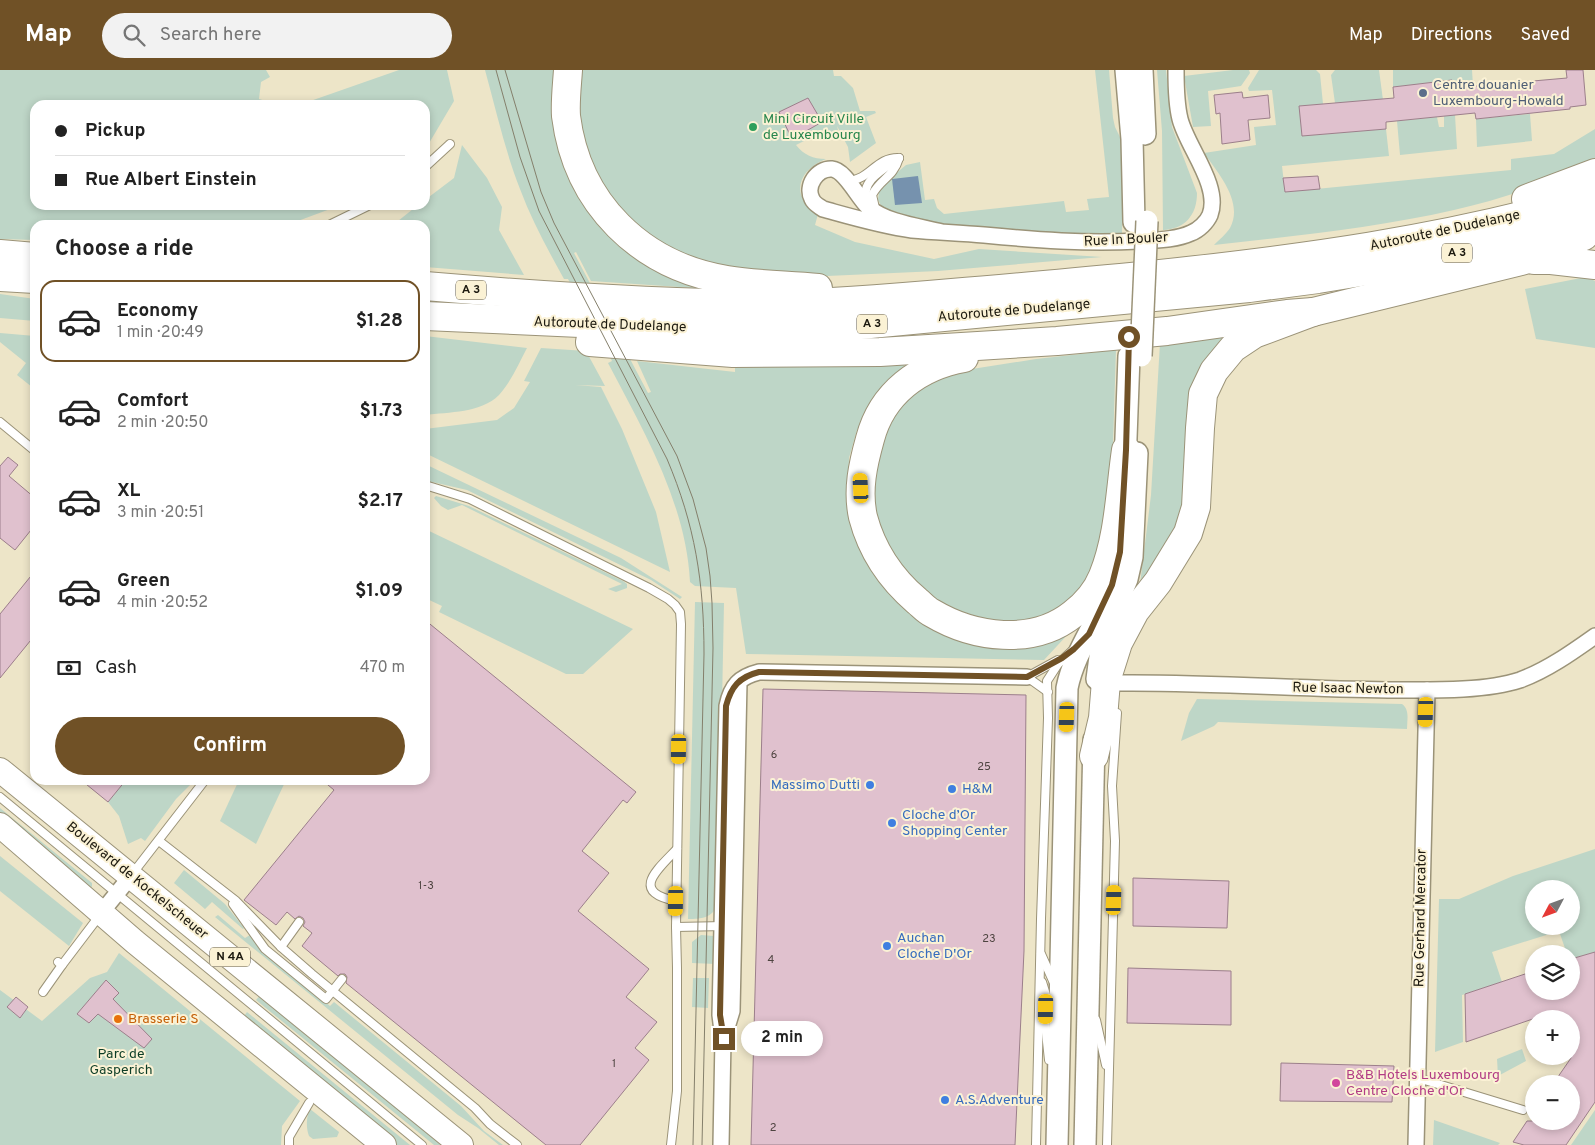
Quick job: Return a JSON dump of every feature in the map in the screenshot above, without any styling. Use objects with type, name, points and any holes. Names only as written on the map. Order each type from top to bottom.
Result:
[{"type":"highway","name":"A 3","points":[[568,70],[566,114],[573,151],[585,179],[605,212],[627,235],[642,247],[678,266],[726,280],[916,296]]},
{"type":"highway","name":"A 3","points":[[1436,236],[1595,173]]},
{"type":"highway","name":"Autoroute de Dudelange","points":[[430,286],[516,294],[782,304],[916,296],[1084,282],[1246,265],[1344,252],[1436,236],[1595,196]]},
{"type":"highway","name":"Autoroute de Dudelange","points":[[431,317],[712,330],[860,325],[1240,289],[1318,279],[1379,269],[1491,246],[1595,218]]},
{"type":"highway","name":"A 3","points":[[1094,756],[1103,718],[1106,681],[1118,643],[1135,611],[1158,582],[1188,533],[1196,507],[1203,394],[1214,371],[1233,348],[1254,334],[1313,312],[1525,260],[1595,232]]},
{"type":"highway","points":[[0,253],[30,256]]},
{"type":"highway","points":[[1525,260],[1551,260],[1595,265]]},
{"type":"highway","points":[[0,277],[30,279]]},
{"type":"highway","name":"A 3","points":[[431,317],[526,336],[733,354],[880,352],[1057,341],[1313,312]]},
{"type":"highway","name":"A 3","points":[[1057,341],[960,359],[931,368],[917,374],[902,384],[882,408],[871,433],[861,474],[863,515],[873,546],[887,571],[906,592],[930,612],[957,626],[985,633],[1005,635],[1042,632],[1062,623],[1086,604],[1103,577],[1113,542],[1126,450]]},
{"type":"main road","points":[[1085,1145],[1097,676],[1104,635],[1126,579],[1132,556],[1135,356],[1140,222],[1146,141],[1142,70]]},
{"type":"main road","points":[[1122,75],[1132,139],[1140,222]]},
{"type":"main road","points":[[1057,1139],[1067,688],[1082,642],[1112,585],[1120,552],[1126,450],[1135,356]]},
{"type":"main road","name":"Boulevard de Kockelscheuer","points":[[0,770],[124,885],[461,1145]]},
{"type":"main road","points":[[0,825],[101,913],[384,1145]]},
{"type":"street","name":"Rue In Bouler","points":[[942,232],[878,214],[861,200],[843,175],[833,169],[821,172],[812,180],[810,193],[812,199],[823,208],[875,223],[911,230],[1065,242],[1167,239],[1192,233],[1203,225],[1209,217],[1212,197],[1208,183],[1187,140],[1180,119],[1176,70]]},
{"type":"street","name":"Rue Isaac Newton","points":[[1119,688],[1427,690],[1482,687],[1519,680],[1561,659],[1595,636]]},
{"type":"street","points":[[721,1145],[724,1039],[732,1011],[728,926],[726,706],[730,691],[739,682],[759,672],[1027,677]]},
{"type":"street","name":"Rue Gerhard Mercator","points":[[1416,1145],[1427,690]]},
{"type":"street","points":[[101,913],[124,885]]},
{"type":"lane","points":[[430,162],[450,144]]},
{"type":"lane","points":[[847,181],[862,178],[885,160],[898,158],[896,169],[875,189],[872,195],[874,207],[878,214]]},
{"type":"lane","points":[[339,220],[360,210]]},
{"type":"lane","points":[[0,253],[30,252]]},
{"type":"lane","points":[[0,422],[30,444]]},
{"type":"lane","points":[[430,487],[478,502],[649,588],[668,599],[680,612],[676,901],[677,1091],[671,1145]]},
{"type":"lane","points":[[1129,640],[1158,582]]},
{"type":"lane","points":[[1048,692],[1027,677],[1062,658],[1082,642]]},
{"type":"lane","points":[[1036,1145],[1048,718],[1047,681],[1050,673],[1058,664],[1082,642]]},
{"type":"lane","points":[[1107,1145],[1115,841],[1112,786],[1119,688]]},
{"type":"lane","points":[[124,885],[201,785]]},
{"type":"lane","name":"Boulevard de Kockelscheuer","points":[[0,797],[124,885],[422,1145]]},
{"type":"lane","points":[[159,840],[236,901],[281,947],[517,1145]]},
{"type":"lane","points":[[676,901],[665,899],[655,894],[651,883],[654,873],[677,850]]},
{"type":"lane","points":[[224,892],[265,949],[326,999],[342,979]]},
{"type":"lane","points":[[43,992],[60,964],[101,913]]},
{"type":"lane","points":[[281,947],[300,922]]},
{"type":"lane","points":[[676,926],[728,926]]},
{"type":"lane","points":[[1040,953],[1060,997]]},
{"type":"lane","points":[[1040,973],[1046,994],[1045,1023],[1049,1064]]},
{"type":"lane","points":[[1088,982],[1108,1079]]},
{"type":"lane","points":[[1418,1078],[1523,1110]]},
{"type":"lane","points":[[288,1145],[289,1137],[309,1103]]},
{"type":"lane","points":[[1048,1103],[1057,1139]]},
{"type":"green space","points":[[0,70],[266,70],[270,77],[261,82],[259,99],[262,100],[30,100],[30,210],[328,210],[300,220],[30,220],[30,240],[0,239]]},
{"type":"green space","points":[[399,70],[447,70],[454,101],[430,142],[430,100],[313,100]]},
{"type":"green space","points":[[485,70],[559,70],[569,164],[694,280],[694,288],[591,281],[576,252],[574,253],[648,393],[651,392],[637,361],[735,372],[735,362],[905,362],[904,370],[873,400],[857,430],[849,458],[848,487],[852,518],[949,630],[1083,618],[1044,660],[746,654],[736,588],[695,586],[690,582],[681,524],[672,496],[649,442],[608,363],[612,361],[568,279],[564,279],[530,212],[510,160]]},
{"type":"green space","points":[[578,70],[833,70],[834,76],[841,76],[853,88],[860,111],[875,111],[876,113],[866,117],[876,143],[850,162],[848,147],[837,126],[839,134],[829,138],[824,131],[796,145],[809,156],[826,159],[809,170],[801,184],[800,192],[803,199],[818,214],[815,225],[855,242],[934,259],[979,249],[1102,257],[938,271],[827,276],[761,274],[684,258],[635,230],[596,179],[579,127]]},
{"type":"green space","points":[[1095,70],[1109,70],[1113,118],[1123,143],[1122,235],[1047,233],[972,227],[928,221],[884,211],[878,200],[879,191],[888,180],[906,165],[920,162],[925,200],[934,199],[937,208],[944,214],[1064,201],[1066,212],[1089,210],[1087,199],[1109,197]]},
{"type":"green space","points":[[1157,70],[1166,70],[1172,127],[1197,193],[1195,208],[1188,219],[1178,227],[1163,230],[1162,131]]},
{"type":"green space","points":[[1249,70],[1250,73],[1241,86],[1208,91],[1211,126],[1193,127],[1184,76]]},
{"type":"green space","points":[[1259,70],[1316,70],[1320,74],[1323,104],[1300,106],[1302,136],[1386,129],[1389,156],[1282,166],[1285,192],[1511,170],[1511,159],[1554,154],[1595,129],[1595,164],[1526,190],[1454,210],[1364,227],[1214,245],[1230,228],[1234,208],[1228,188],[1204,153],[1256,145],[1254,127],[1276,125],[1272,90],[1249,91],[1248,88]]},
{"type":"green space","points":[[1335,70],[1379,70],[1383,100],[1335,103],[1331,75]]},
{"type":"green space","points":[[1393,70],[1472,70],[1473,86],[1453,88],[1452,80],[1393,87]]},
{"type":"green space","points":[[1530,114],[1532,141],[1477,147],[1476,119]]},
{"type":"green space","points":[[1455,115],[1457,149],[1400,155],[1397,121],[1437,117],[1439,127],[1444,127],[1444,116]]},
{"type":"green space","points":[[462,145],[487,178],[502,207],[499,230],[524,275],[430,267],[430,220],[399,220],[412,210],[430,210],[430,196],[454,178]]},
{"type":"green space","points":[[1586,277],[1595,281],[1595,348],[1536,339],[1525,289]]},
{"type":"green space","points":[[0,294],[30,298],[30,321],[0,318]]},
{"type":"green space","points":[[1256,324],[1225,343],[1182,521],[1139,592],[1151,495],[1160,343]]},
{"type":"green space","points":[[0,333],[30,336],[30,385],[17,375],[26,363],[0,342]]},
{"type":"green space","points":[[430,337],[527,348],[499,395],[492,401],[464,411],[430,414]]},
{"type":"green space","points":[[541,348],[586,351],[605,386],[575,385],[601,387],[622,429],[656,512],[670,572],[430,455],[430,428],[497,420],[514,408],[530,382],[524,381]]},
{"type":"green space","points":[[1116,350],[1111,508],[1106,543],[1077,601],[1034,624],[971,620],[928,598],[884,544],[873,506],[874,467],[882,437],[897,408],[921,385],[953,372],[1036,359]]},
{"type":"green space","points":[[430,466],[621,558],[682,597],[680,599],[651,580],[467,490],[430,481]]},
{"type":"green space","points":[[436,496],[469,506],[623,581],[627,584],[627,588],[616,592],[608,589],[622,584],[462,505],[448,510],[441,506],[434,498]]},
{"type":"green space","points":[[430,531],[633,629],[583,674],[566,674],[439,612],[442,606],[430,600]]},
{"type":"green space","points":[[695,602],[724,603],[718,905],[706,917],[688,919]]},
{"type":"green space","points":[[1197,699],[1402,704],[1407,712],[1407,729],[1218,722],[1214,726],[1181,741],[1189,713]]},
{"type":"green space","points":[[122,785],[190,785],[176,799],[145,841],[141,838],[128,844],[119,816],[108,802]]},
{"type":"green space","points":[[237,785],[284,785],[256,844],[220,821]]},
{"type":"green space","points":[[0,808],[92,883],[92,887],[87,885],[0,813]]},
{"type":"green space","points":[[1595,849],[1595,952],[1580,956],[1580,945],[1564,945],[1560,935],[1580,935],[1580,880],[1525,880],[1525,935],[1546,935],[1492,952],[1502,982],[1462,995],[1463,1042],[1435,1052],[1439,899],[1459,899],[1513,876]]},
{"type":"green space","points":[[0,856],[83,923],[69,946],[0,891]]},
{"type":"green space","points":[[184,870],[225,904],[244,928],[212,902],[205,909],[174,883]]},
{"type":"green space","points":[[218,915],[245,938],[250,935],[263,951],[330,1006],[334,1002],[461,1106],[484,1131],[503,1145],[499,1145],[458,1115],[215,917]]},
{"type":"green space","points":[[701,935],[717,938],[716,964],[692,963],[692,942]]},
{"type":"green space","name":"Parc de Gasperich","points":[[119,953],[300,1101],[282,1126],[281,1145],[0,1145],[0,990],[42,1021],[90,978],[107,972]]},
{"type":"green space","points":[[693,978],[709,978],[708,1008],[692,1007]]},
{"type":"green space","points":[[263,992],[449,1145],[434,1145],[256,1000]]},
{"type":"green space","points":[[247,1012],[410,1145],[395,1145],[241,1020]]},
{"type":"green space","points":[[1522,1049],[1525,1062],[1498,1076],[1497,1059]]},
{"type":"green space","points":[[310,1109],[339,1132],[337,1137],[313,1139],[309,1136],[307,1122]]},
{"type":"green space","points":[[1595,1110],[1595,1145],[1571,1145]]},
{"type":"green space","points":[[1434,1120],[1500,1143],[1498,1145],[1433,1145]]},
{"type":"water","points":[[918,176],[922,203],[895,205],[892,179]]},
{"type":"building","points":[[1566,70],[1583,70],[1586,105],[1570,107],[1570,109],[1476,119],[1475,113],[1386,122],[1386,129],[1302,136],[1299,106],[1394,98],[1393,87],[1452,80],[1453,88],[1567,78]]},
{"type":"building","points":[[1242,92],[1243,98],[1268,95],[1270,118],[1248,120],[1250,140],[1222,144],[1220,113],[1216,114],[1214,95]]},
{"type":"building","points":[[808,98],[822,122],[792,139],[779,112]]},
{"type":"building","points":[[1318,176],[1320,189],[1285,192],[1283,178]]},
{"type":"building","points":[[8,457],[18,465],[9,476],[30,494],[30,531],[15,550],[0,538],[0,466]]},
{"type":"building","points":[[30,577],[30,641],[0,678],[0,614]]},
{"type":"building","points":[[430,624],[636,792],[627,803],[623,800],[582,851],[609,873],[578,911],[649,969],[626,997],[657,1022],[635,1048],[649,1060],[580,1145],[546,1145],[346,983],[347,977],[345,974],[338,976],[302,946],[312,933],[303,926],[305,922],[303,918],[299,916],[295,919],[287,912],[276,925],[244,900],[334,790],[328,785],[430,785]]},
{"type":"building","name":"Cloche d’Or Shopping Center","points":[[763,689],[1026,695],[1024,951],[1015,1145],[751,1145]]},
{"type":"building","points":[[87,785],[122,785],[108,802]]},
{"type":"building","points":[[1133,878],[1229,881],[1227,928],[1133,926]]},
{"type":"building","points":[[1595,952],[1595,1102],[1580,1124],[1580,1075],[1559,1075],[1566,1065],[1580,1065],[1580,1010],[1525,1010],[1525,1022],[1466,1042],[1465,994],[1525,974],[1525,1000],[1580,1000],[1580,956]]},
{"type":"building","points":[[1128,968],[1231,971],[1231,1025],[1127,1023]]},
{"type":"building","name":"Brasserie S","points":[[106,980],[119,993],[113,999],[152,1039],[144,1048],[98,1014],[89,1023],[77,1014]]},
{"type":"building","points":[[16,997],[28,1007],[20,1018],[7,1007]]},
{"type":"building","name":"B&B Hotels Luxembourg Centre Cloche d'Or","points":[[1281,1063],[1394,1066],[1392,1102],[1280,1101]]},
{"type":"building","points":[[1525,1124],[1525,1130],[1576,1130],[1566,1145],[1524,1145],[1513,1142]]},
{"type":"tram line","points":[[496,70],[520,157],[539,211],[667,459],[685,507],[696,554],[702,602],[704,654],[693,1145]]},
{"type":"tram line","points":[[505,70],[541,192],[554,223],[677,456],[693,499],[706,548],[712,603],[713,648],[702,1145]]},
{"type":"place","name":"Centre douanier Luxembourg-Howald","points":[[1423,93]]},
{"type":"place","name":"Mini Circuit Ville de Luxembourg","points":[[753,127]]},
{"type":"place","name":"Massimo Dutti","points":[[870,785]]},
{"type":"place","name":"H&M","points":[[952,789]]},
{"type":"place","name":"Cloche d’Or Shopping Center","points":[[892,823]]},
{"type":"place","name":"Auchan Cloche D'Or","points":[[887,946]]},
{"type":"place","name":"Brasserie S","points":[[118,1019]]},
{"type":"place","name":"B&B Hotels Luxembourg Centre Cloche d'Or","points":[[1336,1083]]},
{"type":"place","name":"A.S.Adventure","points":[[945,1100]]},
{"type":"route","points":[[724,1039],[720,1015],[726,706],[730,691],[744,677],[759,672],[1027,677],[1062,658],[1074,649],[1089,634],[1112,585],[1120,552],[1126,450],[1129,337]]}]
